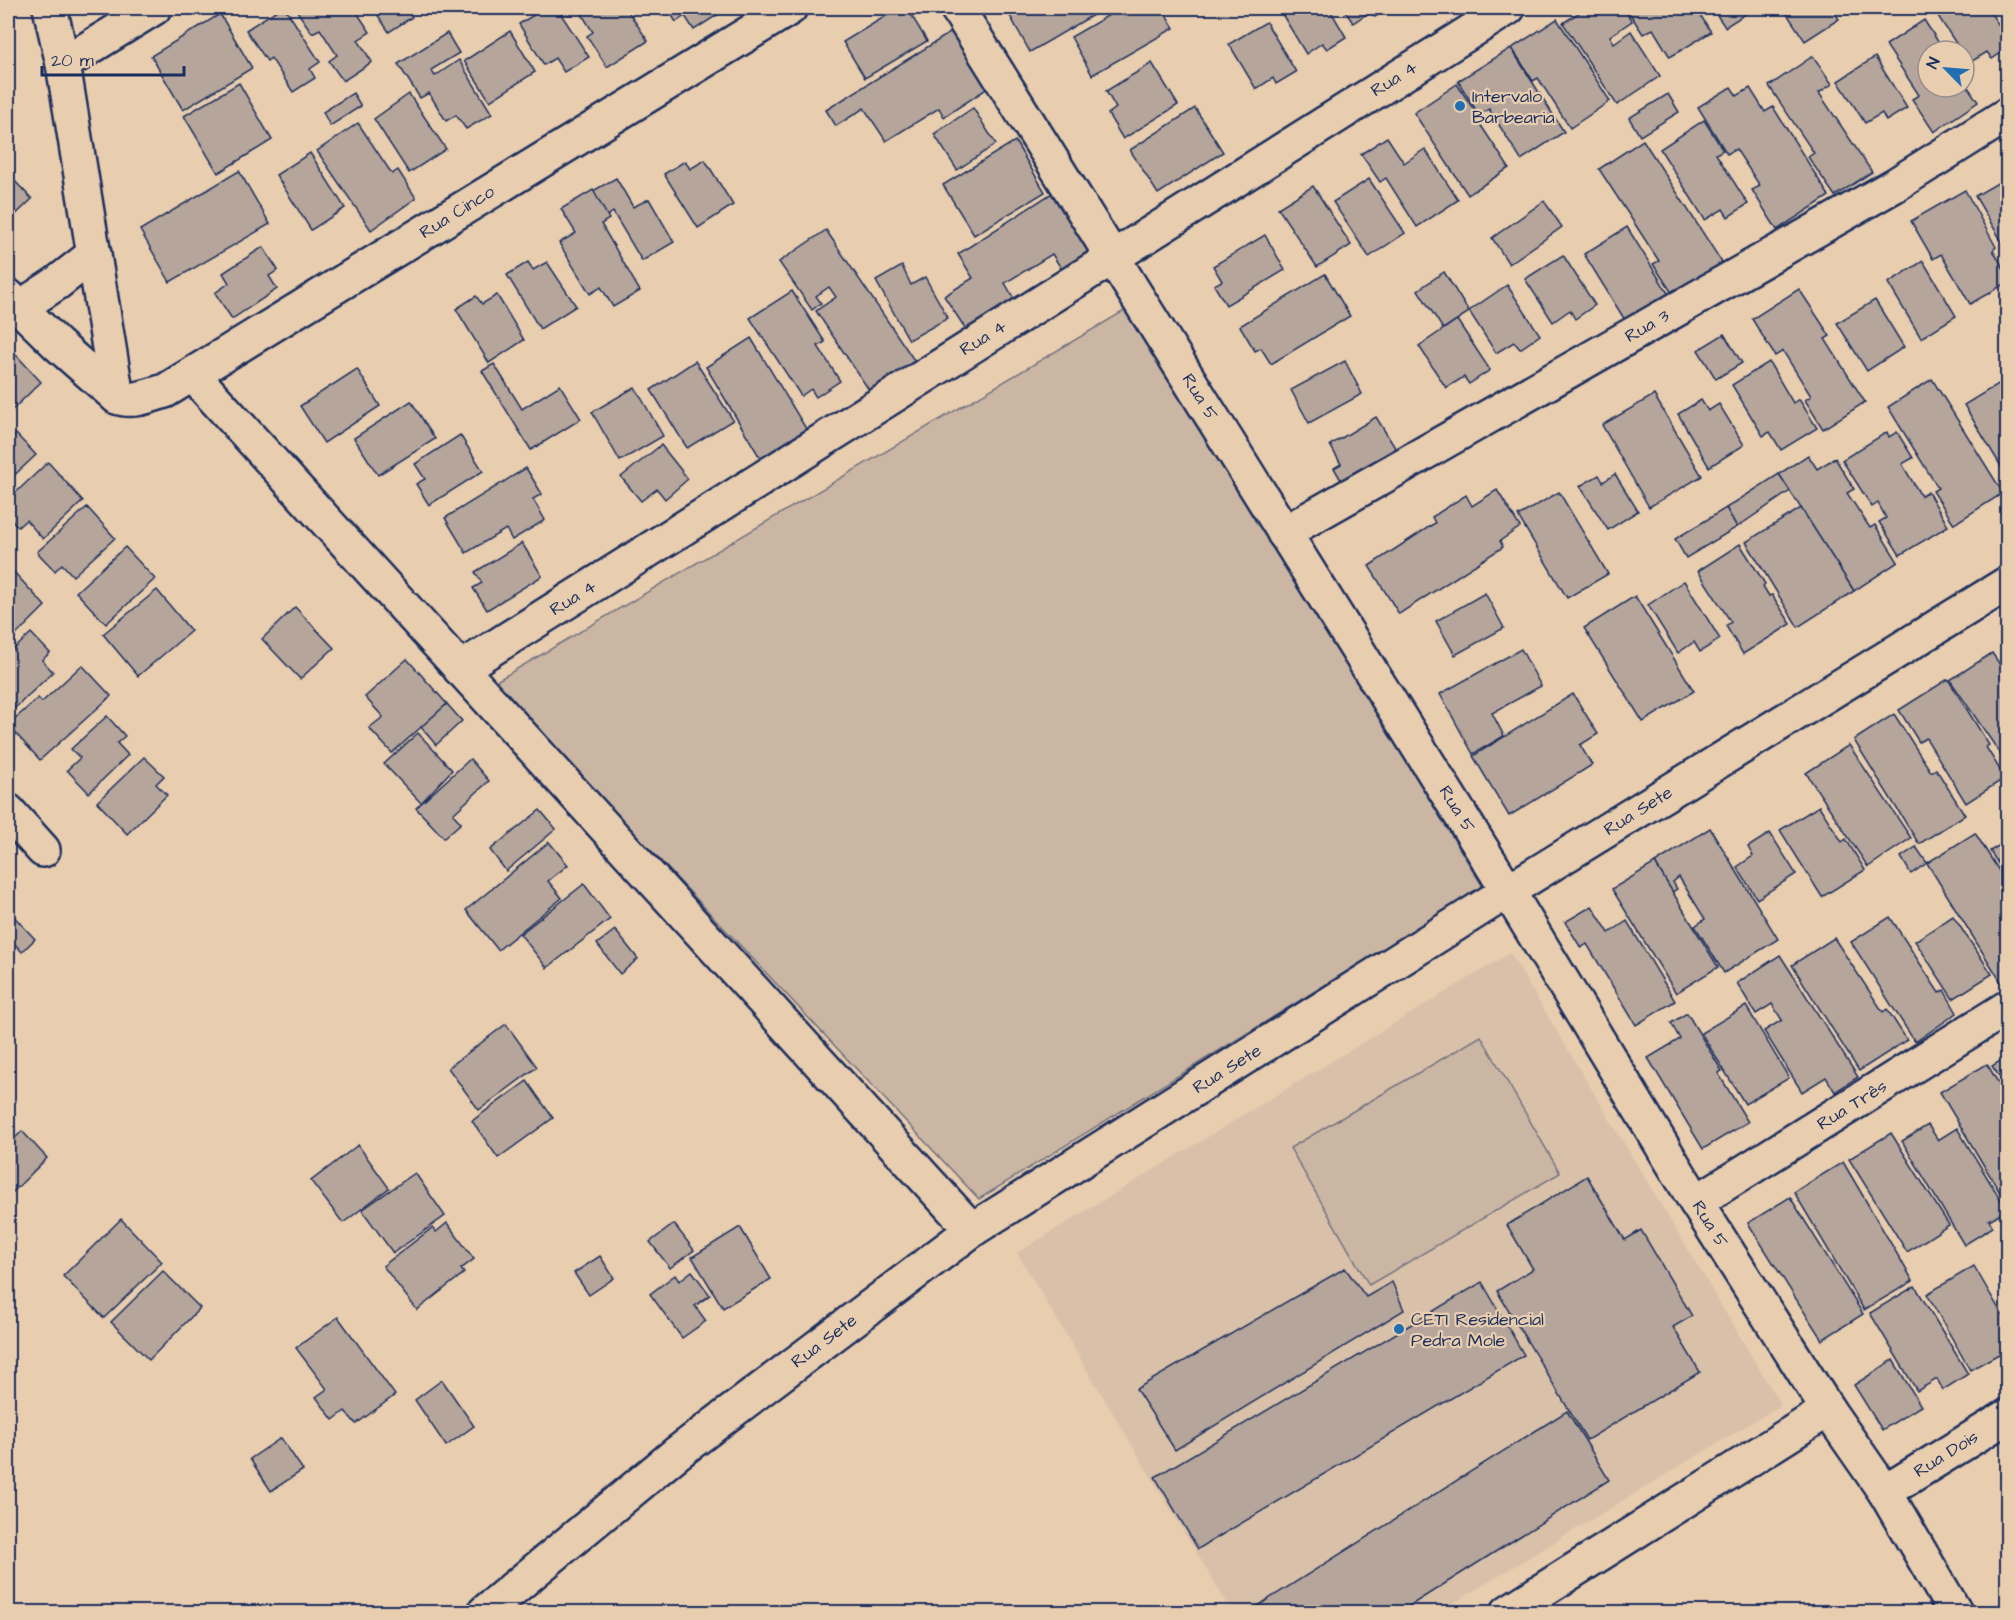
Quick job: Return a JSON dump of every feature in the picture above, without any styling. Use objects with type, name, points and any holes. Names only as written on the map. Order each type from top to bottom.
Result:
[{"type":"street","points":[[50,8],[63,64],[117,397]]},
{"type":"street","points":[[63,64],[154,8]]},
{"type":"street","name":"Rua Cinco","points":[[117,397],[135,400],[165,391],[790,8]]},
{"type":"street","name":"Rua 5","points":[[957,8],[1508,891],[1696,1202],[1828,1410],[1885,1492],[1955,1612]]},
{"type":"street","name":"Rua 4","points":[[460,669],[1508,8]]},
{"type":"street","name":"Rua 3","points":[[1284,533],[1884,191],[2007,114]]},
{"type":"street","points":[[94,254],[57,283],[13,302],[117,397]]},
{"type":"street","points":[[192,375],[972,1230]]},
{"type":"street","name":"Rua Sete","points":[[485,1612],[677,1453],[972,1230],[1508,891],[2007,583]]},
{"type":"street","points":[[8,811],[43,850]]},
{"type":"street","name":"Rua Três","points":[[1696,1202],[2007,1007]]},
{"type":"street","points":[[1508,1612],[1828,1410]]},
{"type":"street","name":"Rua Dois","points":[[1885,1492],[2007,1416]]},
{"type":"shaded area","points":[[1129,308],[1483,887],[979,1199],[493,683]]},
{"type":"shaded area","name":"CETI Residencial Pedra Mole","points":[[1510,953],[1781,1405],[1439,1612],[1232,1612],[1017,1253]]},
{"type":"shaded area","points":[[1481,1036],[1560,1173],[1369,1285],[1290,1148]]},
{"type":"building","points":[[280,8],[285,8],[320,62],[310,69],[315,78],[293,92],[271,58],[267,61],[246,30]]},
{"type":"building","points":[[295,8],[354,8],[370,32],[358,40],[372,62],[343,81],[329,61],[337,55],[320,29],[312,33]]},
{"type":"building","points":[[373,8],[407,8],[412,17],[389,32]]},
{"type":"building","points":[[545,8],[557,8],[589,57],[564,72],[555,58],[544,65],[519,24]]},
{"type":"building","points":[[578,8],[626,8],[648,41],[607,67],[587,36],[593,32]]},
{"type":"building","points":[[667,8],[728,8],[694,30],[685,16],[676,22]]},
{"type":"building","points":[[899,8],[907,8],[927,41],[865,78],[843,42]]},
{"type":"building","points":[[1019,8],[1105,8],[1030,52],[1009,14]]},
{"type":"building","points":[[1121,8],[1162,8],[1174,28],[1092,75],[1071,37]]},
{"type":"building","points":[[1329,8],[1346,37],[1327,49],[1322,43],[1306,54],[1279,9]]},
{"type":"building","points":[[1343,8],[1389,8],[1375,17],[1371,11],[1353,23]]},
{"type":"building","points":[[1586,8],[1623,8],[1632,21],[1610,36],[1614,43],[1631,31],[1660,76],[1617,105],[1563,23]]},
{"type":"building","points":[[1626,8],[1696,8],[1711,32],[1670,57],[1653,29],[1643,34]]},
{"type":"building","points":[[1712,8],[1755,8],[1725,27]]},
{"type":"building","points":[[1783,8],[1832,8],[1839,19],[1805,41]]},
{"type":"building","points":[[1944,8],[1987,8],[2008,38],[2008,48],[1992,59],[1987,52],[1976,59],[1976,39],[1953,39],[1936,13]]},
{"type":"building","points":[[220,14],[252,68],[183,110],[151,56]]},
{"type":"building","points":[[1557,19],[1610,101],[1570,128],[1538,78],[1533,81],[1512,48]]},
{"type":"building","points":[[1924,20],[1936,39],[1916,39],[1916,90],[1886,45]]},
{"type":"building","points":[[1266,22],[1296,72],[1276,84],[1273,78],[1256,89],[1229,44]]},
{"type":"building","points":[[510,31],[535,72],[490,101],[464,61]]},
{"type":"building","points":[[953,31],[988,88],[944,117],[939,108],[886,141],[864,108],[836,126],[826,110]]},
{"type":"building","points":[[447,33],[459,53],[431,70],[435,76],[459,60],[492,114],[466,129],[456,115],[446,121],[429,93],[420,98],[398,64]]},
{"type":"building","points":[[1511,48],[1564,132],[1521,160],[1489,109],[1479,115],[1458,81]]},
{"type":"building","points":[[1813,56],[1832,84],[1819,93],[1872,172],[1835,196],[1808,157],[1814,153],[1769,86]]},
{"type":"building","points":[[1875,57],[1907,108],[1886,121],[1882,113],[1865,123],[1838,81]]},
{"type":"building","points":[[1152,63],[1178,105],[1123,139],[1108,114],[1116,108],[1106,91]]},
{"type":"building","points":[[239,83],[272,140],[218,173],[184,116]]},
{"type":"building","points":[[1457,84],[1509,168],[1468,195],[1414,113]]},
{"type":"building","points":[[1731,87],[1737,96],[1750,88],[1765,112],[1773,107],[1829,196],[1777,230],[1752,190],[1760,186],[1736,149],[1727,154],[1698,107]]},
{"type":"building","points":[[353,93],[361,106],[330,126],[323,112]]},
{"type":"building","points":[[409,94],[446,149],[409,173],[374,119]]},
{"type":"building","points":[[1668,94],[1679,112],[1640,136],[1629,118]]},
{"type":"building","points":[[1916,97],[1916,99],[1976,99],[1978,102],[1934,132],[1912,99]]},
{"type":"building","points":[[973,108],[996,144],[957,170],[934,134]]},
{"type":"building","points":[[1195,108],[1223,152],[1158,194],[1130,150]]},
{"type":"building","points":[[1704,120],[1723,150],[1716,154],[1748,204],[1728,217],[1723,209],[1705,220],[1660,149]]},
{"type":"building","points":[[358,123],[392,174],[398,170],[416,198],[371,230],[317,151]]},
{"type":"building","points":[[1387,137],[1404,163],[1425,149],[1458,200],[1417,227],[1386,178],[1380,182],[1361,154]]},
{"type":"building","points":[[1643,140],[1723,264],[1674,296],[1653,264],[1659,261],[1599,169]]},
{"type":"building","points":[[1015,141],[1045,192],[974,235],[943,185]]},
{"type":"building","points":[[310,153],[345,208],[311,230],[276,175]]},
{"type":"building","points":[[705,160],[733,205],[698,228],[664,174],[685,161],[690,169]]},
{"type":"building","points":[[239,171],[270,224],[170,282],[140,230]]},
{"type":"building","points":[[8,174],[32,199],[9,221],[8,219]]},
{"type":"building","points":[[2008,177],[2008,252],[1975,196]]},
{"type":"building","points":[[616,178],[633,207],[649,199],[674,242],[642,261],[613,212],[607,216],[593,191]]},
{"type":"building","points":[[1369,179],[1405,233],[1369,257],[1333,202]]},
{"type":"building","points":[[1313,186],[1351,245],[1317,267],[1278,208]]},
{"type":"building","points":[[593,190],[609,219],[601,224],[640,291],[613,307],[601,287],[590,294],[559,243],[576,233],[561,209]]},
{"type":"building","points":[[1965,190],[1996,247],[1993,250],[2008,276],[2008,282],[1970,304],[1941,254],[1933,259],[1911,221]]},
{"type":"building","points":[[1052,193],[1093,259],[1066,276],[1052,254],[1005,283],[1017,304],[969,334],[944,296],[973,278],[958,254]]},
{"type":"building","points":[[1544,201],[1562,227],[1509,264],[1492,238]]},
{"type":"building","points":[[1627,227],[1671,298],[1628,325],[1584,254]]},
{"type":"building","points":[[826,230],[918,366],[873,396],[816,311],[836,297],[829,287],[816,296],[821,303],[812,310],[779,262]]},
{"type":"building","points":[[1265,235],[1285,270],[1226,305],[1214,285],[1222,281],[1213,266]]},
{"type":"building","points":[[263,247],[278,270],[269,276],[277,289],[232,319],[215,293],[229,283],[223,273]]},
{"type":"building","points":[[1563,255],[1595,305],[1575,319],[1570,310],[1553,322],[1525,279]]},
{"type":"building","points":[[1923,261],[1956,316],[1921,338],[1888,283]]},
{"type":"building","points":[[528,262],[533,270],[547,262],[576,306],[540,329],[507,275]]},
{"type":"building","points":[[902,266],[911,285],[925,277],[948,318],[909,340],[876,281]]},
{"type":"building","points":[[1444,272],[1469,312],[1443,329],[1418,290]]},
{"type":"building","points":[[1325,274],[1350,316],[1271,364],[1261,348],[1255,351],[1240,326]]},
{"type":"building","points":[[1507,285],[1540,335],[1520,349],[1514,342],[1496,353],[1469,311]]},
{"type":"building","points":[[1799,289],[1830,336],[1825,339],[1865,402],[1823,429],[1805,400],[1811,396],[1783,351],[1775,356],[1752,319]]},
{"type":"building","points":[[792,291],[825,342],[818,346],[840,381],[816,397],[811,389],[801,396],[750,318]]},
{"type":"building","points":[[497,295],[524,340],[489,363],[456,309],[476,296],[482,304]]},
{"type":"building","points":[[1875,300],[1904,347],[1867,371],[1837,323]]},
{"type":"building","points":[[1457,320],[1490,370],[1469,384],[1464,377],[1446,388],[1419,346]]},
{"type":"building","points":[[1724,334],[1742,363],[1716,379],[1698,350]]},
{"type":"building","points":[[751,338],[808,432],[762,461],[706,367]]},
{"type":"building","points":[[8,346],[41,382],[8,414]]},
{"type":"building","points":[[695,361],[733,420],[687,448],[651,390]]},
{"type":"building","points":[[1345,361],[1362,394],[1309,423],[1291,390]]},
{"type":"building","points":[[1769,362],[1793,403],[1799,399],[1817,428],[1781,450],[1770,432],[1763,436],[1732,385]]},
{"type":"building","points":[[494,364],[522,409],[560,385],[581,419],[531,450],[482,371]]},
{"type":"building","points":[[357,369],[380,406],[324,443],[300,406]]},
{"type":"building","points":[[2008,378],[2008,478],[1964,405]]},
{"type":"building","points":[[1932,379],[2003,493],[1954,524],[1933,491],[1938,488],[1888,407]]},
{"type":"building","points":[[635,387],[663,436],[620,461],[592,412]]},
{"type":"building","points":[[1654,395],[1702,476],[1649,507],[1602,425]]},
{"type":"building","points":[[1701,400],[1708,411],[1719,404],[1744,445],[1709,467],[1678,414]]},
{"type":"building","points":[[411,401],[435,439],[378,475],[354,438]]},
{"type":"building","points":[[1376,417],[1399,454],[1345,487],[1334,468],[1341,464],[1330,445]]},
{"type":"building","points":[[1887,432],[1889,437],[1897,432],[1913,458],[1902,464],[1921,496],[1928,492],[1948,526],[1900,555],[1879,522],[1886,518],[1878,503],[1872,507],[1842,460]]},
{"type":"building","points":[[16,434],[36,455],[8,481],[8,442]]},
{"type":"building","points":[[460,435],[483,471],[429,505],[416,484],[425,479],[415,464]]},
{"type":"building","points":[[661,445],[688,479],[665,499],[657,489],[641,501],[621,477]]},
{"type":"building","points":[[1808,455],[1817,469],[1835,458],[1854,489],[1847,493],[1870,528],[1875,525],[1898,562],[1854,591],[1779,474]]},
{"type":"building","points":[[48,462],[83,501],[43,539],[26,520],[18,527],[8,516],[8,500]]},
{"type":"building","points":[[526,468],[542,494],[533,499],[545,520],[512,540],[506,529],[466,553],[445,518]]},
{"type":"building","points":[[1615,474],[1638,511],[1608,530],[1580,486],[1599,475],[1603,482]]},
{"type":"building","points":[[1779,474],[1790,491],[1737,527],[1726,508]]},
{"type":"building","points":[[1497,490],[1520,527],[1500,541],[1503,547],[1399,614],[1369,566],[1435,523],[1432,517],[1466,495],[1472,506]]},
{"type":"building","points":[[1559,492],[1608,574],[1567,598],[1518,516]]},
{"type":"building","points":[[87,507],[115,538],[73,576],[62,564],[55,571],[37,552]]},
{"type":"building","points":[[1726,508],[1737,527],[1686,558],[1675,539]]},
{"type":"building","points":[[1801,508],[1854,591],[1798,627],[1746,542]]},
{"type":"building","points":[[522,543],[542,576],[487,610],[473,588],[482,583],[475,572]]},
{"type":"building","points":[[1740,544],[1765,584],[1763,586],[1769,596],[1772,595],[1791,624],[1743,654],[1726,626],[1731,622],[1698,571]]},
{"type":"building","points":[[125,547],[155,579],[106,624],[76,592]]},
{"type":"building","points":[[12,570],[45,606],[8,643],[8,574]]},
{"type":"building","points":[[1684,581],[1720,639],[1700,652],[1694,642],[1678,653],[1648,605]]},
{"type":"building","points":[[157,590],[191,631],[138,676],[103,634]]},
{"type":"building","points":[[1485,593],[1504,628],[1455,655],[1436,621]]},
{"type":"building","points":[[1635,596],[1694,691],[1643,722],[1584,628]]},
{"type":"building","points":[[295,607],[334,648],[300,679],[262,639]]},
{"type":"building","points":[[31,633],[50,653],[42,660],[53,672],[14,709],[8,702],[8,655]]},
{"type":"building","points":[[1521,649],[1541,686],[1492,713],[1504,736],[1473,754],[1440,694]]},
{"type":"building","points":[[1992,653],[2008,676],[2008,765],[1950,680]]},
{"type":"building","points":[[407,659],[447,704],[392,753],[369,728],[383,717],[365,697]]},
{"type":"building","points":[[82,665],[111,696],[40,760],[8,725],[38,698],[42,702]]},
{"type":"building","points":[[1948,679],[1989,745],[1986,747],[2005,778],[1966,803],[1926,738],[1919,742],[1899,710]]},
{"type":"building","points":[[1573,694],[1598,734],[1580,745],[1592,765],[1509,816],[1473,756]]},
{"type":"building","points":[[447,704],[462,721],[436,745],[421,727]]},
{"type":"building","points":[[1894,714],[1931,772],[1936,769],[1965,815],[1919,844],[1854,740]]},
{"type":"building","points":[[107,716],[125,736],[117,743],[128,755],[89,793],[67,770],[80,758],[71,749]]},
{"type":"building","points":[[418,733],[452,770],[421,803],[384,764]]},
{"type":"building","points":[[1849,745],[1911,838],[1868,867],[1806,773]]},
{"type":"building","points":[[144,757],[164,776],[156,784],[167,795],[127,834],[97,802]]},
{"type":"building","points":[[470,759],[489,781],[453,814],[461,823],[444,838],[416,808]]},
{"type":"building","points":[[1819,806],[1842,842],[1846,839],[1865,870],[1822,897],[1780,830]]},
{"type":"building","points":[[540,810],[556,829],[506,871],[490,850]]},
{"type":"building","points":[[1710,828],[1778,939],[1724,973],[1695,926],[1705,919],[1679,877],[1673,882],[1677,889],[1672,892],[1655,863]]},
{"type":"building","points":[[1770,833],[1796,874],[1757,899],[1737,867],[1753,856],[1748,847]]},
{"type":"building","points":[[1975,833],[2008,885],[2008,989],[2006,990],[1927,863]]},
{"type":"building","points":[[2008,840],[2008,879],[1990,851]]},
{"type":"building","points":[[549,842],[568,865],[548,881],[562,898],[498,950],[466,910]]},
{"type":"building","points":[[1916,847],[1927,863],[1911,874],[1901,857]]},
{"type":"building","points":[[1655,863],[1718,967],[1676,993],[1612,889]]},
{"type":"building","points":[[584,884],[610,919],[547,968],[520,934]]},
{"type":"building","points":[[1592,906],[1609,933],[1627,921],[1675,1001],[1636,1025],[1587,944],[1581,948],[1565,922]]},
{"type":"building","points":[[8,910],[35,939],[22,952],[14,943],[8,949]]},
{"type":"building","points":[[1953,916],[1992,974],[1953,999],[1915,941]]},
{"type":"building","points":[[1890,917],[1939,993],[1944,990],[1957,1013],[1915,1042],[1851,942]]},
{"type":"building","points":[[615,930],[638,959],[620,974],[597,944]]},
{"type":"building","points":[[1834,938],[1883,1012],[1887,1009],[1907,1040],[1859,1071],[1792,965]]},
{"type":"building","points":[[1780,955],[1858,1077],[1835,1092],[1826,1077],[1802,1092],[1764,1031],[1782,1020],[1772,1004],[1756,1014],[1737,983]]},
{"type":"building","points":[[1746,1006],[1789,1078],[1745,1104],[1701,1033]]},
{"type":"building","points":[[1687,1013],[1722,1071],[1718,1073],[1748,1122],[1703,1149],[1648,1058],[1680,1039],[1671,1023]]},
{"type":"building","points":[[506,1024],[537,1067],[479,1110],[448,1068]]},
{"type":"building","points":[[2008,1056],[2008,1089],[1992,1066]]},
{"type":"building","points":[[1987,1064],[2008,1099],[2008,1206],[1940,1092]]},
{"type":"building","points":[[527,1081],[553,1118],[498,1158],[472,1121]]},
{"type":"building","points":[[1928,1125],[1938,1140],[1957,1128],[2007,1210],[1989,1220],[1993,1227],[1964,1245],[1902,1141]]},
{"type":"building","points":[[22,1131],[47,1158],[8,1197],[8,1145]]},
{"type":"building","points":[[1891,1133],[1949,1225],[1907,1252],[1849,1159]]},
{"type":"building","points":[[358,1145],[389,1188],[343,1223],[311,1181]]},
{"type":"building","points":[[1843,1162],[1913,1281],[1864,1310],[1794,1192]]},
{"type":"building","points":[[415,1173],[445,1216],[393,1253],[362,1210]]},
{"type":"building","points":[[1587,1176],[1625,1240],[1641,1230],[1692,1316],[1673,1327],[1700,1372],[1587,1440],[1497,1291],[1533,1269],[1507,1225]]},
{"type":"building","points":[[1790,1197],[1863,1314],[1822,1340],[1748,1223]]},
{"type":"building","points":[[121,1219],[162,1262],[104,1318],[63,1276]]},
{"type":"building","points":[[447,1223],[474,1259],[461,1269],[464,1273],[417,1310],[383,1266],[432,1228],[436,1232]]},
{"type":"building","points":[[674,1224],[694,1250],[670,1268],[650,1242]]},
{"type":"building","points":[[740,1227],[771,1279],[723,1308],[692,1257]]},
{"type":"building","points":[[600,1256],[614,1278],[589,1295],[574,1273]]},
{"type":"building","points":[[1974,1266],[2008,1325],[2008,1349],[1970,1370],[1927,1294]]},
{"type":"building","points":[[1345,1268],[1366,1297],[1392,1282],[1404,1310],[1175,1450],[1136,1389]]},
{"type":"building","points":[[163,1271],[200,1308],[149,1360],[111,1322]]},
{"type":"building","points":[[692,1271],[710,1295],[695,1306],[706,1321],[682,1338],[650,1294],[675,1275],[679,1281]]},
{"type":"building","points":[[1482,1282],[1524,1355],[1198,1549],[1155,1477]]},
{"type":"building","points":[[1915,1286],[1968,1374],[1943,1390],[1937,1379],[1917,1391],[1870,1313]]},
{"type":"building","points":[[338,1317],[395,1395],[356,1424],[345,1411],[333,1420],[316,1397],[327,1389],[296,1348]]},
{"type":"building","points":[[1893,1360],[1921,1406],[1882,1430],[1854,1385]]},
{"type":"building","points":[[442,1380],[474,1426],[446,1446],[415,1400]]},
{"type":"building","points":[[1567,1411],[1609,1480],[1400,1612],[1248,1612]]},
{"type":"building","points":[[281,1438],[303,1470],[271,1491],[250,1459]]},
{"type":"place","name":"Intervalo Barbearia","points":[[1460,106]]},
{"type":"place","name":"CETI Residencial Pedra Mole","points":[[1399,1329]]}]
